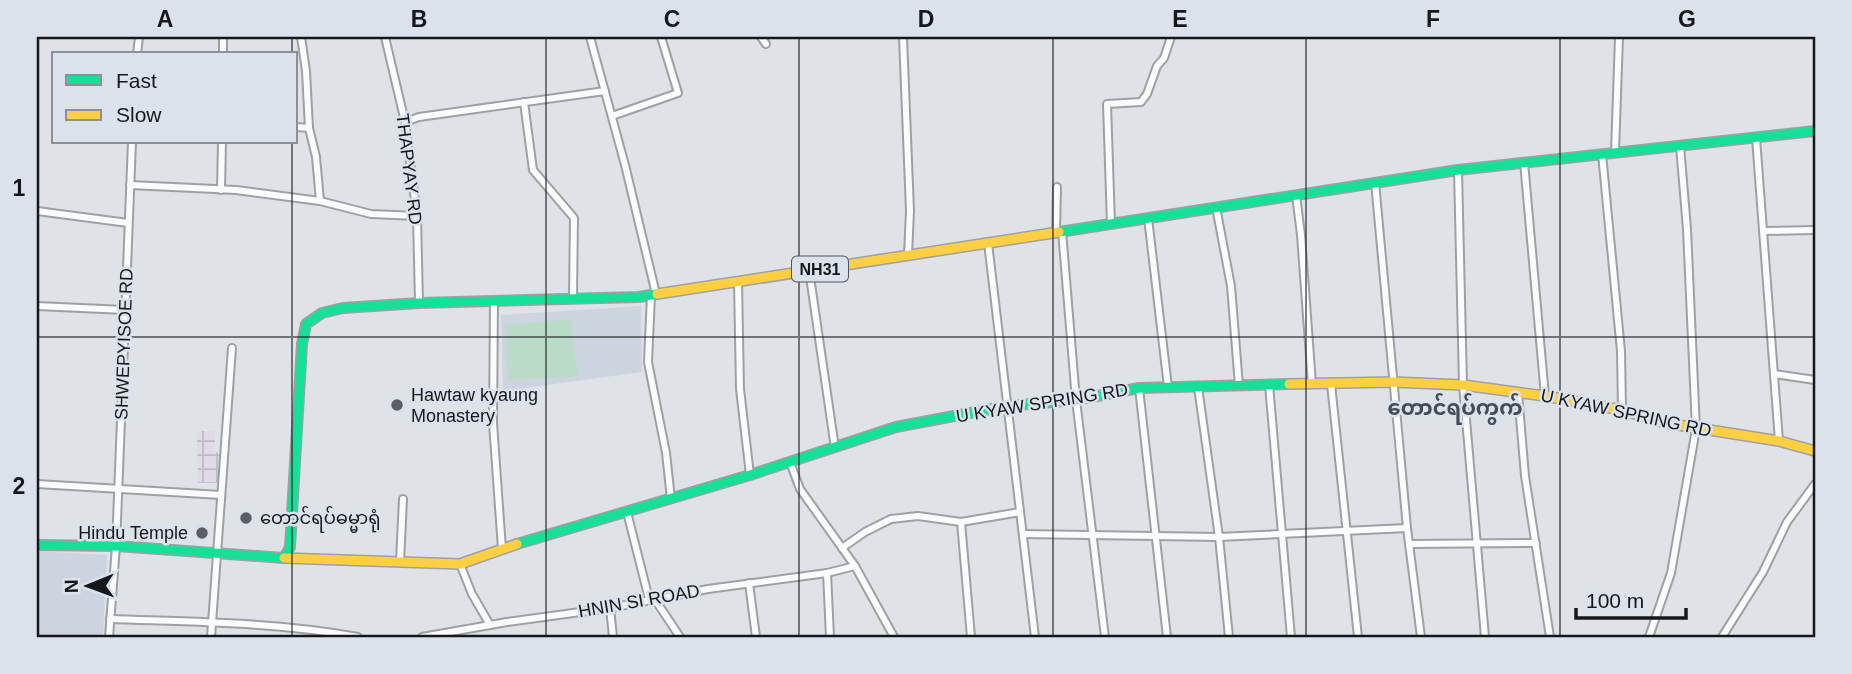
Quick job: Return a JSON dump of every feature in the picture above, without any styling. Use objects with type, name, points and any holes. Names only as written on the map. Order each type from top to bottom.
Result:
[{"type":"main road","name":"NH31","points":[[284,558],[290,547],[302,344],[306,324],[322,313],[343,308],[419,303],[653,295],[1458,170],[1815,131]]},
{"type":"main road","name":"U KYAW SPRING RD","points":[[37,545],[116,545],[218,555],[460,564],[896,428],[1007,406],[1076,400],[1139,388],[1393,382],[1463,385],[1622,410],[1665,423],[1779,442],[1815,451]]},
{"type":"street","points":[[301,37],[309,128],[316,157],[320,201]]},
{"type":"street","name":"THAPYAY RD","points":[[387,37],[405,122],[417,216],[419,303]]},
{"type":"street","points":[[590,37],[612,116],[653,295],[648,362],[666,453],[671,499]]},
{"type":"street","points":[[612,116],[678,93],[661,37]]},
{"type":"street","points":[[761,37],[766,44]]},
{"type":"street","points":[[903,37],[910,211],[908,255]]},
{"type":"street","points":[[1111,224],[1107,104],[1142,102],[1157,66],[1164,58],[1171,37]]},
{"type":"street","points":[[1615,152],[1619,37]]},
{"type":"street","points":[[405,122],[419,117],[604,91]]},
{"type":"street","points":[[524,103],[533,170],[574,218],[573,298]]},
{"type":"street","points":[[298,127],[309,128]]},
{"type":"street","points":[[1756,138],[1779,442]]},
{"type":"street","name":"SHWEPYISOE RD","points":[[109,637],[116,545],[132,144]]},
{"type":"street","points":[[221,190],[222,144]]},
{"type":"street","points":[[1649,637],[1671,573],[1696,429],[1688,229],[1681,146]]},
{"type":"street","points":[[1601,153],[1621,351],[1622,410]]},
{"type":"street","points":[[1524,162],[1545,396]]},
{"type":"street","points":[[1458,170],[1463,385],[1485,637]]},
{"type":"street","points":[[1375,183],[1407,528],[1421,637]]},
{"type":"street","points":[[130,185],[221,190],[320,201],[371,215],[417,216]]},
{"type":"street","points":[[1057,187],[1076,400],[1105,637]]},
{"type":"street","points":[[1296,195],[1312,384]]},
{"type":"street","points":[[1216,207],[1231,286],[1239,386]]},
{"type":"street","points":[[37,211],[128,223]]},
{"type":"street","points":[[1148,218],[1168,387]]},
{"type":"street","points":[[1763,231],[1815,230]]},
{"type":"street","points":[[988,243],[1035,637]]},
{"type":"street","points":[[809,270],[835,448]]},
{"type":"street","points":[[738,281],[740,389],[750,475]]},
{"type":"street","points":[[494,300],[493,423],[502,549]]},
{"type":"street","points":[[37,306],[125,310]]},
{"type":"street","points":[[211,637],[232,348]]},
{"type":"street","points":[[1774,374],[1815,380]]},
{"type":"street","points":[[1331,384],[1358,637]]},
{"type":"street","points":[[1269,385],[1291,637]]},
{"type":"street","points":[[1198,387],[1219,537],[1229,637]]},
{"type":"street","points":[[1139,388],[1167,637]]},
{"type":"street","points":[[1518,393],[1525,476],[1550,637]]},
{"type":"street","points":[[790,462],[800,489],[855,566],[894,637]]},
{"type":"street","points":[[37,484],[221,495]]},
{"type":"street","points":[[1722,637],[1763,572],[1787,522],[1815,484]]},
{"type":"street","points":[[400,562],[402,499]]},
{"type":"street","points":[[627,512],[652,599],[680,637]]},
{"type":"street","points":[[842,548],[891,519],[919,516],[961,522],[1020,512]]},
{"type":"street","points":[[961,522],[971,637]]},
{"type":"street","points":[[1023,534],[1219,537],[1407,528]]},
{"type":"street","points":[[1409,544],[1536,543]]},
{"type":"street","points":[[460,564],[472,594],[490,625]]},
{"type":"street","name":"HNIN SI ROAD","points":[[422,637],[749,583],[827,573],[855,566]]},
{"type":"street","points":[[827,573],[830,637]]},
{"type":"street","points":[[749,583],[756,637]]},
{"type":"street","points":[[610,608],[613,637]]},
{"type":"street","points":[[110,619],[212,621],[307,628],[358,637]]},
{"type":"shaded area","points":[[641,306],[642,372],[503,391],[501,315]]},
{"type":"shaded area","points":[[197,431],[215,431],[215,452],[222,454],[220,483],[198,483]]},
{"type":"shaded area","points":[[37,551],[107,555],[103,637],[37,637]]},
{"type":"green space","points":[[571,319],[578,377],[508,379],[505,325]]},
{"type":"traffic: fast","points":[[1059,232],[1458,170],[1815,131]]},
{"type":"traffic: fast","points":[[37,545],[116,546],[284,558],[290,547],[302,344],[306,324],[322,313],[343,308],[419,303],[639,297],[657,294]]},
{"type":"traffic: fast","points":[[517,544],[750,475],[896,427],[1007,406],[1076,400],[1139,388],[1289,384]]},
{"type":"traffic: slow","points":[[657,294],[1059,232]]},
{"type":"traffic: slow","points":[[1289,384],[1393,382],[1463,385],[1622,410],[1665,423],[1779,441],[1815,451]]},
{"type":"traffic: slow","points":[[284,558],[460,564],[517,544]]},
{"type":"place","name":"Hawtaw kyaung Monastery","points":[[397,405]]},
{"type":"place","name":"တောင်ရပ်ဓမ္မာရုံ","points":[[246,518]]},
{"type":"place","name":"Hindu Temple","points":[[202,533]]},
{"type":"district","name":"တောင်ရပ်ကွက်","points":[[1455,407]]}]
